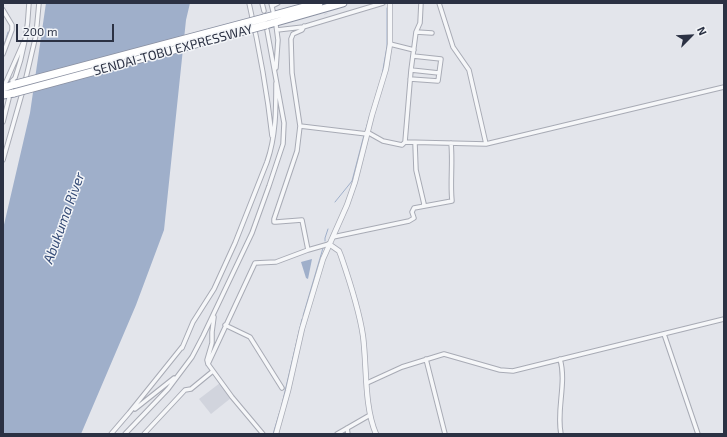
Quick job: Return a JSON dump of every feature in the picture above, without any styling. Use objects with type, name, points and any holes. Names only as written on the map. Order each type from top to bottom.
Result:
[{"type":"highway","name":"SENDAI-TOBU EXPRESSWAY","points":[[9,96],[265,21],[319,3]]},
{"type":"highway","name":"SENDAI-TOBU EXPRESSWAY","points":[[4,86],[343,3]]},
{"type":"street","points":[[14,83],[21,62],[26,36],[29,3]]},
{"type":"street","points":[[3,160],[31,59],[38,21],[39,3]]},
{"type":"street","points":[[249,3],[256,31],[268,99],[272,139]]},
{"type":"street","points":[[125,434],[168,389],[192,357],[252,233],[283,144],[283,112],[262,3]]},
{"type":"street","points":[[273,11],[271,5],[278,3]]},
{"type":"street","points":[[111,434],[183,346],[193,322],[214,289],[235,243],[267,162],[275,127],[278,40],[276,27],[304,26],[384,3]]},
{"type":"street","points":[[276,434],[282,416],[302,329],[329,244],[355,182],[367,133],[386,69],[390,44],[390,3]]},
{"type":"street","points":[[300,126],[367,133],[383,141],[402,146],[405,142],[411,70],[416,32],[420,23],[422,3]]},
{"type":"street","points":[[439,3],[453,47],[469,70],[486,144]]},
{"type":"street","points":[[3,10],[12,25],[12,30],[3,54]]},
{"type":"street","points":[[326,14],[327,20]]},
{"type":"street","points":[[304,26],[302,30],[293,34],[291,39],[292,74],[300,126],[297,151],[274,221],[302,220],[308,250]]},
{"type":"street","points":[[416,32],[432,33]]},
{"type":"street","points":[[4,86],[5,78],[26,36]]},
{"type":"street","points":[[390,44],[414,50]]},
{"type":"street","points":[[410,79],[438,82],[441,58],[413,56]]},
{"type":"street","points":[[411,70],[439,73]]},
{"type":"street","points":[[405,142],[486,144],[724,87]]},
{"type":"street","points":[[3,122],[9,96]]},
{"type":"street","points":[[416,143],[416,170],[424,204],[423,206]]},
{"type":"street","points":[[332,237],[409,221],[414,218],[413,209],[452,202],[451,143]]},
{"type":"street","points":[[208,364],[255,263],[276,262],[329,244]]},
{"type":"street","points":[[329,244],[339,251],[357,307],[363,337],[370,415],[376,434]]},
{"type":"street","points":[[214,312],[212,343],[207,360],[208,364],[232,397],[263,434]]},
{"type":"street","points":[[367,382],[402,367],[444,354],[500,370],[513,371],[724,319]]},
{"type":"street","points":[[225,325],[250,337],[282,388]]},
{"type":"street","points":[[664,334],[698,434]]},
{"type":"street","points":[[426,359],[444,434]]},
{"type":"street","points":[[560,359],[562,365],[562,390],[559,418],[561,434]]},
{"type":"street","points":[[144,434],[185,390],[190,389],[213,370]]},
{"type":"street","points":[[129,413],[179,375]]},
{"type":"street","points":[[336,434],[370,415]]},
{"type":"street","points":[[347,428],[348,434]]},
{"type":"shaded area","points":[[220,383],[231,398],[211,414],[199,399]]},
{"type":"water","name":"Abukuma River","points":[[46,3],[190,3],[186,20],[164,230],[136,305],[81,434],[3,434],[3,229],[30,113]]},
{"type":"water","points":[[312,259],[308,279],[306,278],[301,262]]},
{"type":"waterway","points":[[3,6],[10,18]]},
{"type":"waterway","points":[[382,75],[387,46],[387,8]]},
{"type":"waterway","points":[[3,49],[8,32]]},
{"type":"waterway","points":[[365,132],[380,82]]},
{"type":"waterway","points":[[335,202],[352,181],[364,135]]},
{"type":"waterway","points":[[325,241],[328,229]]},
{"type":"waterway","points":[[303,316],[323,248]]},
{"type":"waterway","points":[[282,404],[302,319]]},
{"type":"waterway","points":[[273,434],[280,411]]},
{"type":"tunnel","points":[[323,3],[326,14]]}]
